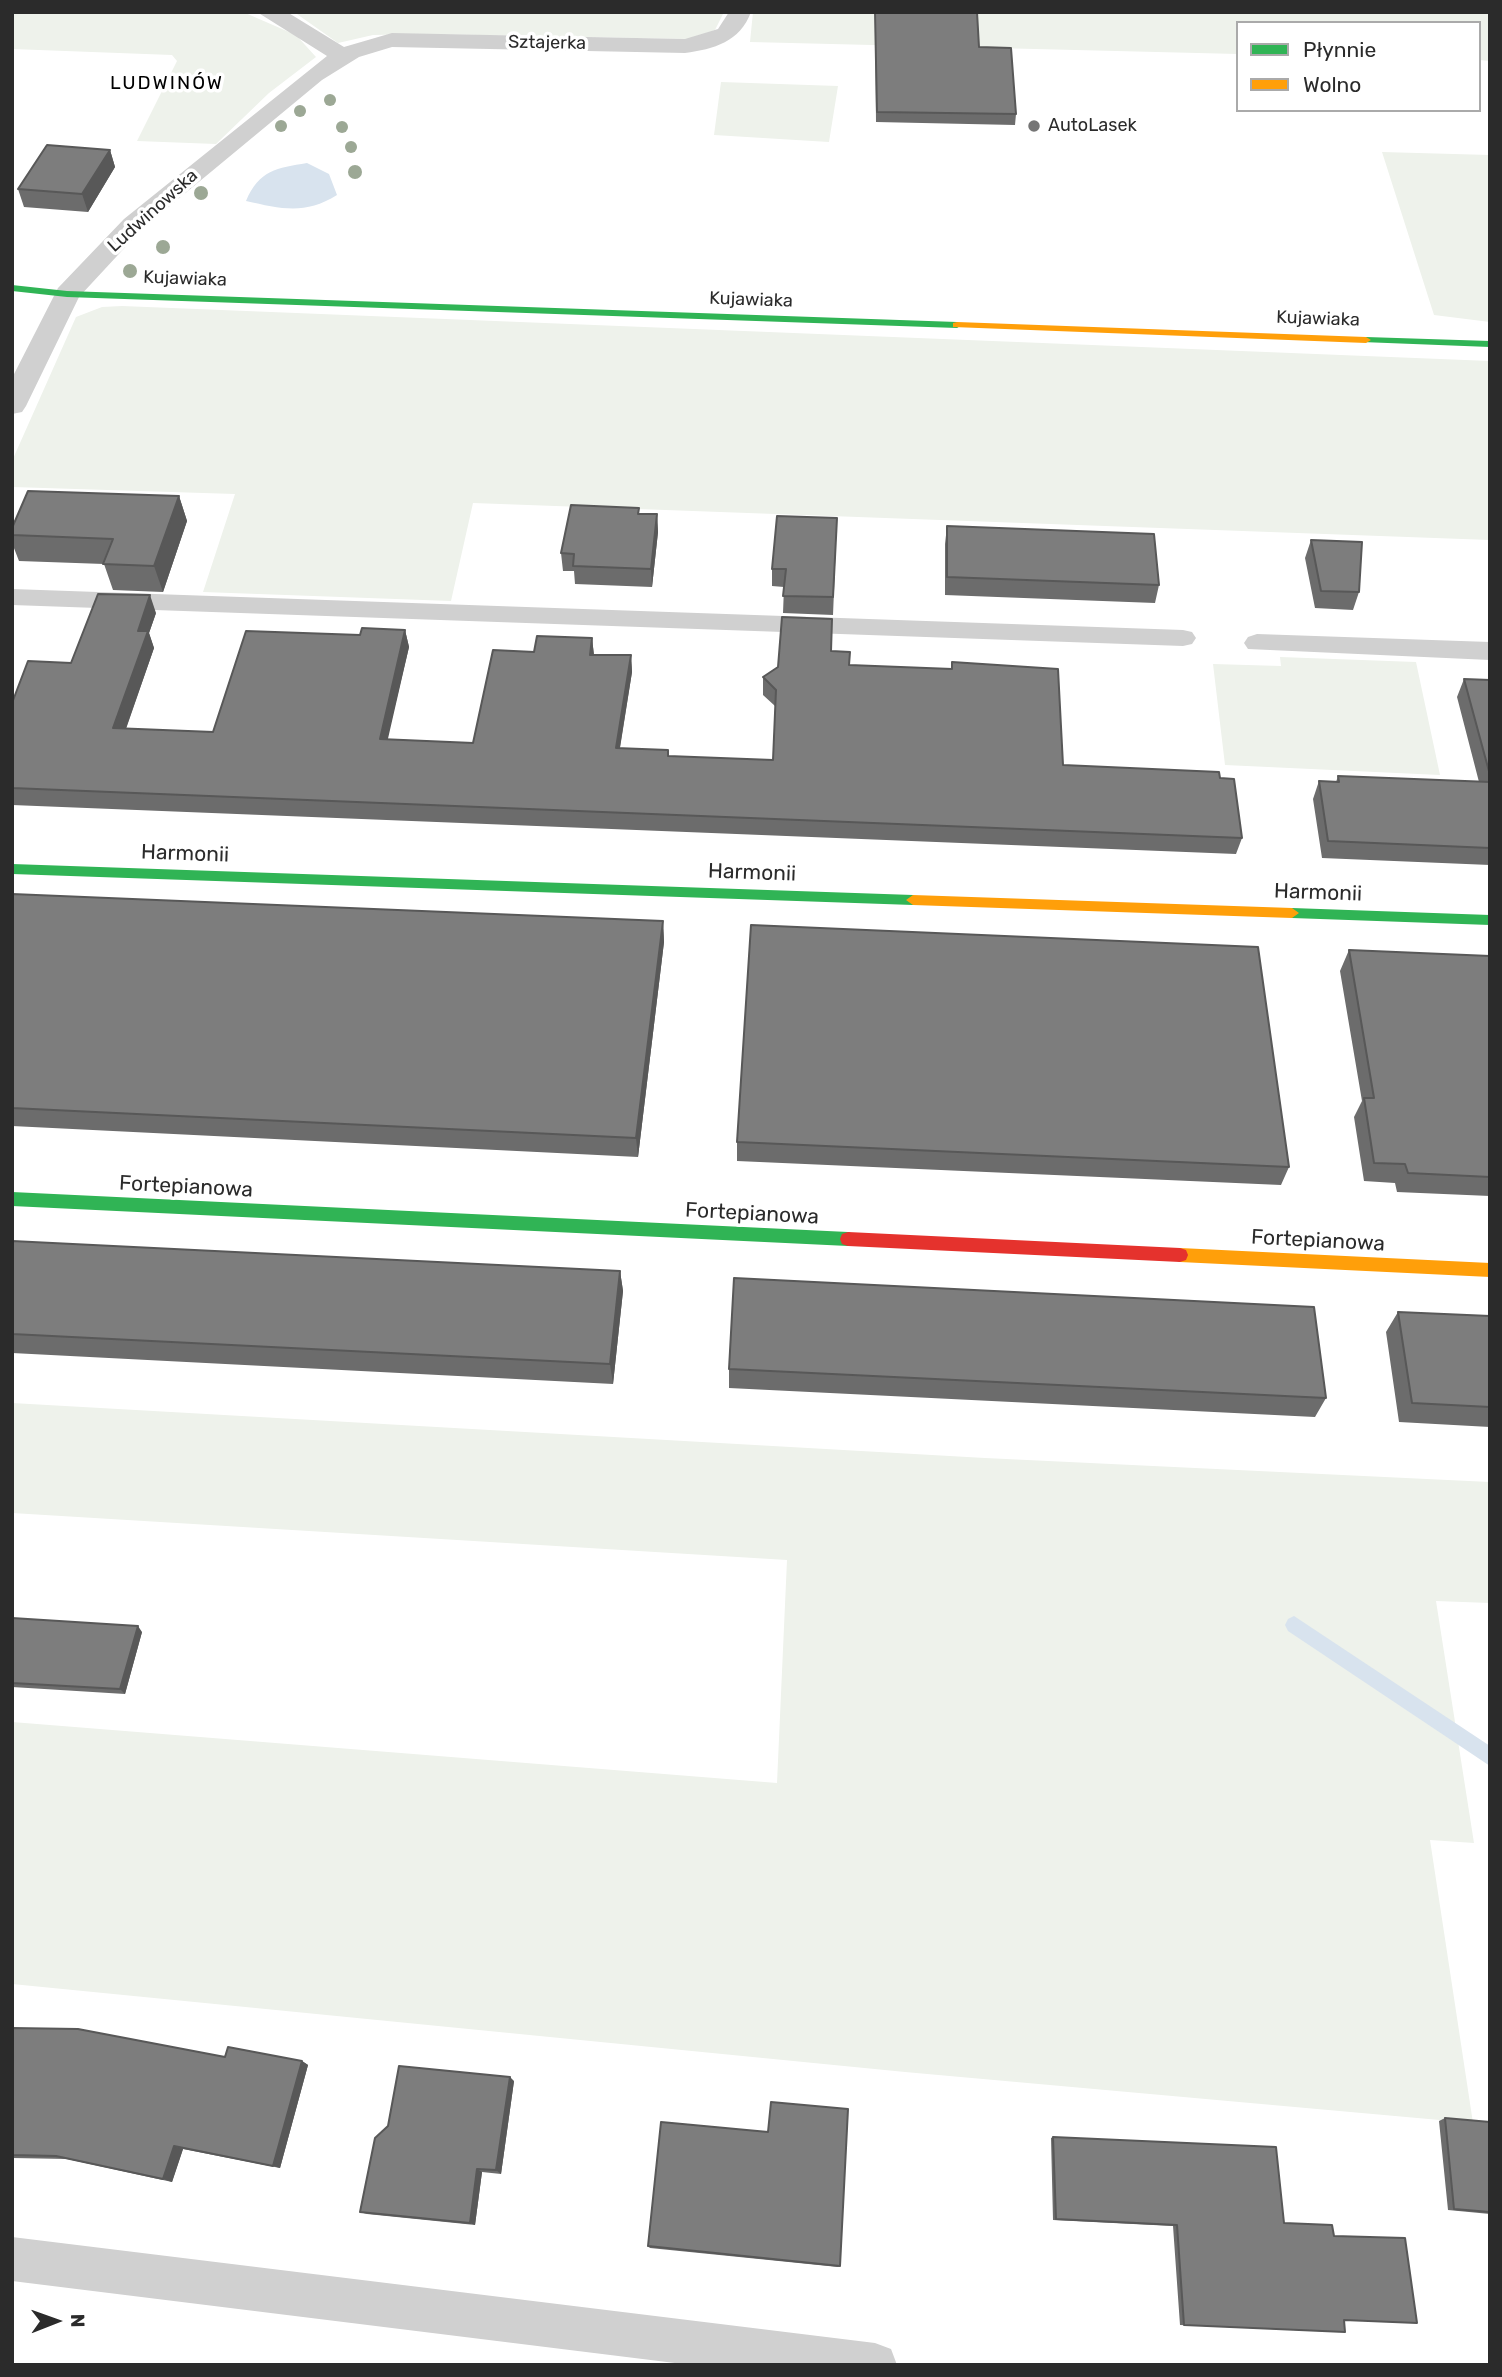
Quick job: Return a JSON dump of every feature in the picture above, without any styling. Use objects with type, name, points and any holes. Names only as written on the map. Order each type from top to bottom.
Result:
[{"type":"street","points":[[268,12],[296,25],[341,56]]},
{"type":"street","name":"Sztajerka","points":[[341,56],[360,47],[392,40],[685,46],[706,44],[734,28],[740,12]]},
{"type":"street","name":"Ludwinowska","points":[[12,406],[66,294],[133,224],[314,75],[341,56]]},
{"type":"street","name":"Kujawiaka","points":[[12,288],[66,294],[1490,344]]},
{"type":"street","name":"Harmonii","points":[[12,869],[1490,920]]},
{"type":"street","name":"Fortepianowa","points":[[12,1199],[1490,1270]]},
{"type":"lane","points":[[12,597],[1184,638]]},
{"type":"lane","points":[[1256,643],[1490,651]]},
{"type":"lane","points":[[12,2259],[875,2365]]},
{"type":"shaded area","points":[[12,12],[243,12],[296,35],[316,57],[269,93],[216,144],[137,141],[177,61],[172,55],[12,49]]},
{"type":"shaded area","points":[[294,12],[724,12],[715,30],[688,39],[426,34],[373,35],[338,43]]},
{"type":"shaded area","points":[[753,12],[1490,12],[1490,61],[1481,60],[1481,21],[1236,21],[1236,54],[750,42]]},
{"type":"shaded area","points":[[721,82],[838,86],[829,142],[714,135]]},
{"type":"shaded area","points":[[1382,152],[1490,155],[1490,322],[1434,315]]},
{"type":"shaded area","points":[[307,163],[329,174],[337,195],[304,208],[246,201],[257,183],[270,172]]},
{"type":"shaded area","points":[[102,307],[1490,361],[1490,540],[473,503],[451,601],[203,592],[235,494],[12,487],[12,461],[76,317]]},
{"type":"shaded area","points":[[1280,657],[1416,662],[1440,775],[1225,765],[1213,664],[1281,666]]},
{"type":"shaded area","points":[[12,1403],[985,1458],[1490,1482],[1490,1603],[1436,1601],[1474,1843],[1430,1840],[1473,2123],[905,2072],[12,1984],[12,1722],[777,1783],[787,1560],[12,1513]]},
{"type":"building","points":[[875,12],[977,12],[979,47],[1011,48],[1016,114],[877,112]]},
{"type":"building","points":[[47,145],[110,150],[82,194],[18,189]]},
{"type":"building","points":[[28,491],[179,496],[154,566],[103,564],[113,539],[12,535],[12,528]]},
{"type":"building","points":[[571,505],[639,508],[638,514],[657,514],[651,569],[573,566],[574,554],[561,553]]},
{"type":"building","points":[[777,516],[837,518],[833,597],[783,596],[786,569],[772,569]]},
{"type":"building","points":[[947,526],[1154,534],[1159,585],[947,577]]},
{"type":"building","points":[[1311,540],[1362,542],[1359,592],[1321,591]]},
{"type":"building","points":[[98,594],[150,595],[138,631],[148,631],[113,728],[213,732],[246,631],[360,635],[362,628],[405,630],[380,739],[473,743],[493,650],[534,652],[537,636],[592,638],[590,655],[631,655],[616,748],[668,750],[668,756],[773,760],[776,690],[763,677],[778,667],[782,617],[832,619],[831,651],[850,652],[849,665],[952,669],[952,662],[1058,669],[1063,765],[1219,772],[1220,778],[1234,779],[1242,838],[12,788],[12,703],[28,661],[71,663]]},
{"type":"building","points":[[1464,679],[1490,680],[1490,775]]},
{"type":"building","points":[[1338,776],[1490,782],[1490,848],[1328,841],[1319,781],[1339,782]]},
{"type":"building","points":[[12,894],[663,921],[636,1138],[12,1108]]},
{"type":"building","points":[[751,925],[1258,947],[1289,1167],[737,1142]]},
{"type":"building","points":[[1349,950],[1490,956],[1490,1177],[1408,1173],[1405,1164],[1374,1163],[1364,1098],[1374,1098]]},
{"type":"building","points":[[12,1241],[620,1271],[610,1364],[12,1334]]},
{"type":"building","points":[[734,1278],[1314,1307],[1326,1398],[729,1369]]},
{"type":"building","points":[[1398,1312],[1490,1316],[1490,1407],[1412,1403]]},
{"type":"building","points":[[12,1618],[138,1626],[120,1689],[12,1683]]},
{"type":"building","points":[[12,2028],[78,2029],[225,2057],[228,2047],[302,2061],[273,2166],[174,2146],[163,2179],[56,2156],[12,2155]]},
{"type":"building","points":[[399,2066],[510,2077],[496,2170],[477,2169],[470,2223],[360,2212],[375,2138],[388,2126]]},
{"type":"building","points":[[771,2102],[848,2109],[840,2266],[648,2246],[661,2122],[768,2132]]},
{"type":"building","points":[[1445,2118],[1490,2122],[1490,2212],[1454,2209]]},
{"type":"building","points":[[1053,2137],[1276,2147],[1284,2223],[1332,2225],[1334,2236],[1405,2238],[1417,2323],[1344,2320],[1345,2332],[1184,2325],[1177,2225],[1056,2219]]},
{"type":"waterway","points":[[1294,1625],[1490,1757]]},
{"type":"traffic: fast","points":[[12,288],[67,294],[957,325]]},
{"type":"traffic: fast","points":[[1366,340],[1490,344]]},
{"type":"traffic: fast","points":[[12,869],[913,900]]},
{"type":"traffic: fast","points":[[1292,913],[1490,920]]},
{"type":"traffic: fast","points":[[12,1199],[848,1239]]},
{"type":"traffic: slow","points":[[957,325],[1366,340]]},
{"type":"traffic: slow","points":[[913,900],[1292,913]]},
{"type":"traffic: slow","points":[[1180,1255],[1490,1270]]},
{"type":"traffic: jam","points":[[848,1239],[1180,1255]]},
{"type":"place","name":"AutoLasek","points":[[1034,126]]},
{"type":"district","name":"LUDWINÓW","points":[[167,84]]}]
